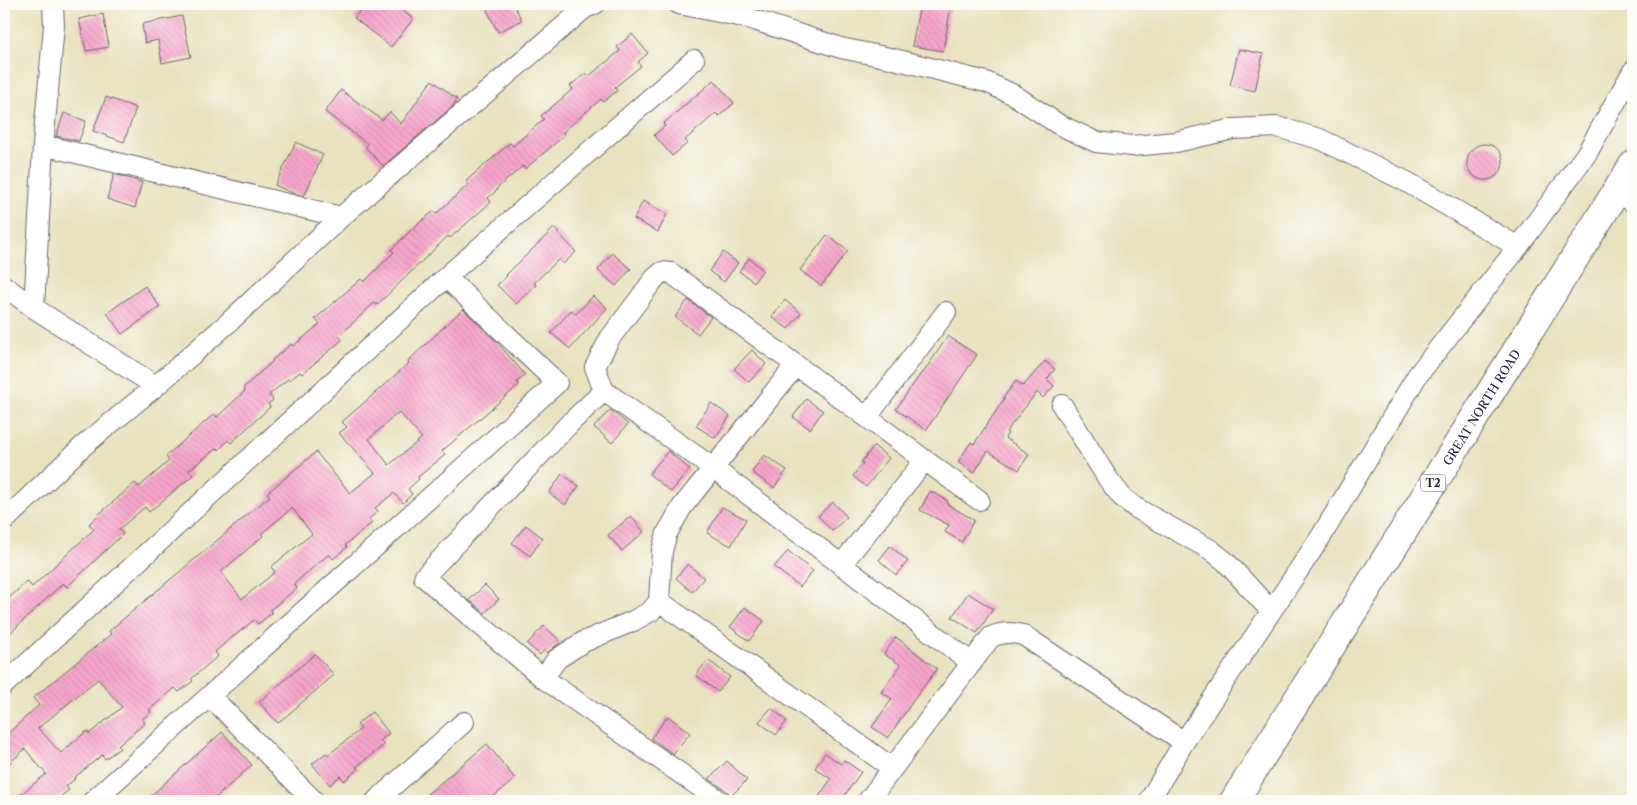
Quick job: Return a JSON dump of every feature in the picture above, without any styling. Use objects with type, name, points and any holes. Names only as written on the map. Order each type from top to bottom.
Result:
[{"type":"highway","name":"GREAT NORTH ROAD","points":[[1234,801],[1625,197],[1633,165]]},
{"type":"street","points":[[34,308],[43,145],[54,26],[53,4]]},
{"type":"street","points":[[4,521],[83,446],[228,323],[341,216],[585,8],[594,4]]},
{"type":"street","points":[[679,4],[748,18],[841,48],[986,82],[1014,95],[1058,124],[1096,142],[1132,146],[1176,142],[1233,129],[1277,126],[1312,136],[1408,182],[1518,247]]},
{"type":"street","points":[[4,685],[446,276],[694,60]]},
{"type":"street","points":[[1149,801],[1184,742],[1322,535],[1417,376],[1518,247],[1587,153],[1633,71]]},
{"type":"street","points":[[43,145],[341,216]]},
{"type":"street","points":[[972,663],[713,468],[604,391],[595,367],[610,338],[655,278],[662,272],[671,273],[979,500]]},
{"type":"street","points":[[93,801],[557,383],[446,276]]},
{"type":"street","points":[[4,286],[34,308],[156,386]]},
{"type":"street","points":[[867,417],[946,312]]},
{"type":"street","points":[[542,678],[557,659],[583,642],[633,621],[651,611],[659,601],[662,551],[667,533],[682,507],[796,365]]},
{"type":"street","points":[[604,391],[571,422],[424,577],[542,678],[720,801]]},
{"type":"street","points":[[1062,404],[1108,479],[1122,497],[1136,508],[1210,550],[1226,562],[1271,611]]},
{"type":"street","points":[[840,565],[925,460]]},
{"type":"street","points":[[659,601],[892,768]]},
{"type":"street","points":[[868,801],[991,637],[1000,633],[1012,632],[1023,635],[1184,742]]},
{"type":"street","points":[[210,696],[314,801]]},
{"type":"street","points":[[376,801],[464,722]]},
{"type":"building","points":[[365,4],[394,4],[413,19],[391,47],[354,18]]},
{"type":"building","points":[[484,4],[513,4],[522,20],[498,32]]},
{"type":"building","points":[[920,4],[951,6],[943,51],[912,46]]},
{"type":"building","points":[[103,14],[109,47],[86,51],[79,19]]},
{"type":"building","points":[[182,16],[191,57],[162,63],[158,40],[145,43],[142,24]]},
{"type":"building","points":[[632,34],[648,53],[638,62],[641,66],[615,87],[617,91],[603,102],[601,99],[563,132],[565,135],[525,169],[523,166],[496,189],[488,198],[491,202],[450,238],[448,236],[377,305],[374,303],[339,336],[342,340],[302,374],[300,372],[290,380],[288,379],[269,395],[273,400],[268,404],[270,407],[231,443],[228,440],[219,450],[217,448],[189,470],[193,475],[149,512],[145,507],[119,529],[123,534],[67,587],[63,583],[4,639],[4,603],[27,581],[32,587],[94,529],[89,524],[98,515],[135,483],[139,487],[169,461],[166,456],[214,414],[217,417],[245,391],[243,388],[272,360],[320,324],[315,319],[361,279],[364,282],[394,252],[391,250],[412,229],[434,211],[436,214],[469,184],[466,181],[510,143],[513,146],[544,119],[541,116],[573,89],[570,86],[586,73],[589,76],[620,51],[617,47]]},
{"type":"building","points":[[1239,49],[1263,54],[1255,91],[1230,85]]},
{"type":"building","points":[[432,80],[457,99],[452,107],[383,166],[365,147],[368,144],[325,112],[341,90],[382,120],[390,112],[401,124]]},
{"type":"building","points":[[714,80],[734,103],[719,116],[716,113],[685,140],[688,143],[672,156],[654,135],[665,126],[663,124]]},
{"type":"building","points":[[106,97],[136,108],[124,142],[93,131]]},
{"type":"building","points":[[64,113],[86,121],[79,141],[56,136]]},
{"type":"building","points":[[296,142],[323,155],[304,196],[275,185]]},
{"type":"building","points":[[1485,144],[1492,145],[1498,149],[1502,155],[1502,169],[1498,175],[1492,179],[1485,180],[1478,179],[1472,175],[1468,169],[1467,162],[1468,155],[1472,149],[1478,145]]},
{"type":"building","points":[[114,174],[142,182],[135,208],[107,199]]},
{"type":"building","points":[[643,201],[667,214],[658,232],[634,219]]},
{"type":"building","points":[[554,228],[576,252],[563,264],[559,259],[516,304],[497,285]]},
{"type":"building","points":[[827,235],[848,251],[821,286],[800,270]]},
{"type":"building","points":[[723,252],[738,263],[724,282],[709,271]]},
{"type":"building","points":[[612,253],[631,269],[616,286],[598,270]]},
{"type":"building","points":[[749,258],[763,270],[754,282],[739,271]]},
{"type":"building","points":[[145,286],[160,307],[122,334],[107,313]]},
{"type":"building","points":[[593,296],[607,308],[570,349],[551,333],[571,310],[576,314]]},
{"type":"building","points":[[688,300],[711,317],[698,334],[675,317]]},
{"type":"building","points":[[785,300],[801,313],[788,329],[772,317]]},
{"type":"building","points":[[463,309],[497,342],[525,375],[517,382],[519,385],[442,451],[445,455],[418,477],[419,479],[408,489],[412,494],[403,503],[394,493],[375,508],[378,511],[369,519],[372,523],[345,545],[347,547],[333,559],[329,554],[294,584],[297,588],[270,610],[272,613],[258,624],[254,620],[215,652],[218,656],[191,679],[193,681],[179,692],[175,688],[149,710],[151,712],[142,719],[145,723],[118,746],[120,748],[105,759],[102,755],[74,778],[66,786],[69,790],[55,801],[13,801],[46,774],[25,749],[4,768],[4,737],[39,705],[33,698],[111,634],[109,631],[270,496],[267,493],[316,452],[350,493],[375,473],[339,433],[347,427],[342,422],[409,363],[408,361]],"holes":[[[399,412],[422,438],[389,465],[369,439]],[[292,508],[312,534],[271,567],[275,572],[242,599],[221,572],[263,536],[261,534]],[[98,679],[122,707],[89,734],[87,731],[61,753],[38,728]]]},
{"type":"building","points":[[948,336],[977,355],[926,430],[896,409]]},
{"type":"building","points":[[752,350],[766,364],[749,382],[734,369]]},
{"type":"building","points":[[1045,361],[1055,369],[1047,379],[1054,386],[1043,398],[1037,392],[1006,432],[1008,433],[1005,438],[1029,454],[1019,470],[988,451],[974,473],[958,462],[971,442],[974,444],[1016,381],[1023,386]]},
{"type":"building","points":[[806,399],[823,411],[810,429],[793,417]]},
{"type":"building","points":[[711,403],[730,416],[715,438],[696,426]]},
{"type":"building","points":[[610,410],[628,424],[612,443],[594,427]]},
{"type":"building","points":[[874,446],[889,458],[866,487],[853,476]]},
{"type":"building","points":[[668,451],[690,469],[671,492],[649,474]]},
{"type":"building","points":[[764,455],[787,470],[774,488],[752,472]]},
{"type":"building","points":[[562,474],[579,486],[565,505],[549,493]]},
{"type":"building","points":[[930,491],[948,501],[947,504],[974,520],[962,542],[945,532],[949,525],[920,510]]},
{"type":"building","points":[[833,502],[847,517],[832,531],[818,516]]},
{"type":"building","points":[[722,507],[746,519],[731,546],[707,533]]},
{"type":"building","points":[[631,516],[644,532],[622,551],[608,535]]},
{"type":"building","points":[[526,525],[543,538],[530,556],[512,543]]},
{"type":"building","points":[[890,546],[908,561],[896,575],[879,560]]},
{"type":"building","points":[[788,551],[813,571],[800,587],[774,567]]},
{"type":"building","points":[[688,564],[704,578],[692,592],[676,578]]},
{"type":"building","points":[[485,585],[499,599],[485,613],[469,600]]},
{"type":"building","points":[[968,593],[993,609],[977,633],[952,617]]},
{"type":"building","points":[[745,607],[764,621],[749,641],[730,627]]},
{"type":"building","points":[[544,626],[561,642],[547,653],[544,650],[540,655],[527,644]]},
{"type":"building","points":[[896,637],[937,669],[888,738],[872,727],[892,699],[881,692],[901,665],[884,654]]},
{"type":"building","points":[[315,654],[334,675],[278,723],[259,702]]},
{"type":"building","points":[[708,660],[730,677],[718,692],[696,675]]},
{"type":"building","points":[[771,708],[787,721],[776,735],[759,722]]},
{"type":"building","points":[[372,712],[389,733],[380,741],[384,745],[356,767],[358,769],[344,781],[340,776],[330,785],[312,764],[326,753],[328,755],[361,729],[357,724]]},
{"type":"building","points":[[668,716],[690,733],[673,754],[651,738]]},
{"type":"building","points":[[222,732],[252,765],[212,801],[145,801]]},
{"type":"building","points":[[487,744],[515,779],[488,801],[419,801]]},
{"type":"building","points":[[825,753],[841,764],[844,760],[861,772],[841,801],[816,801],[831,779],[815,768]]},
{"type":"building","points":[[727,761],[747,780],[731,796],[727,791],[709,779]]}]
